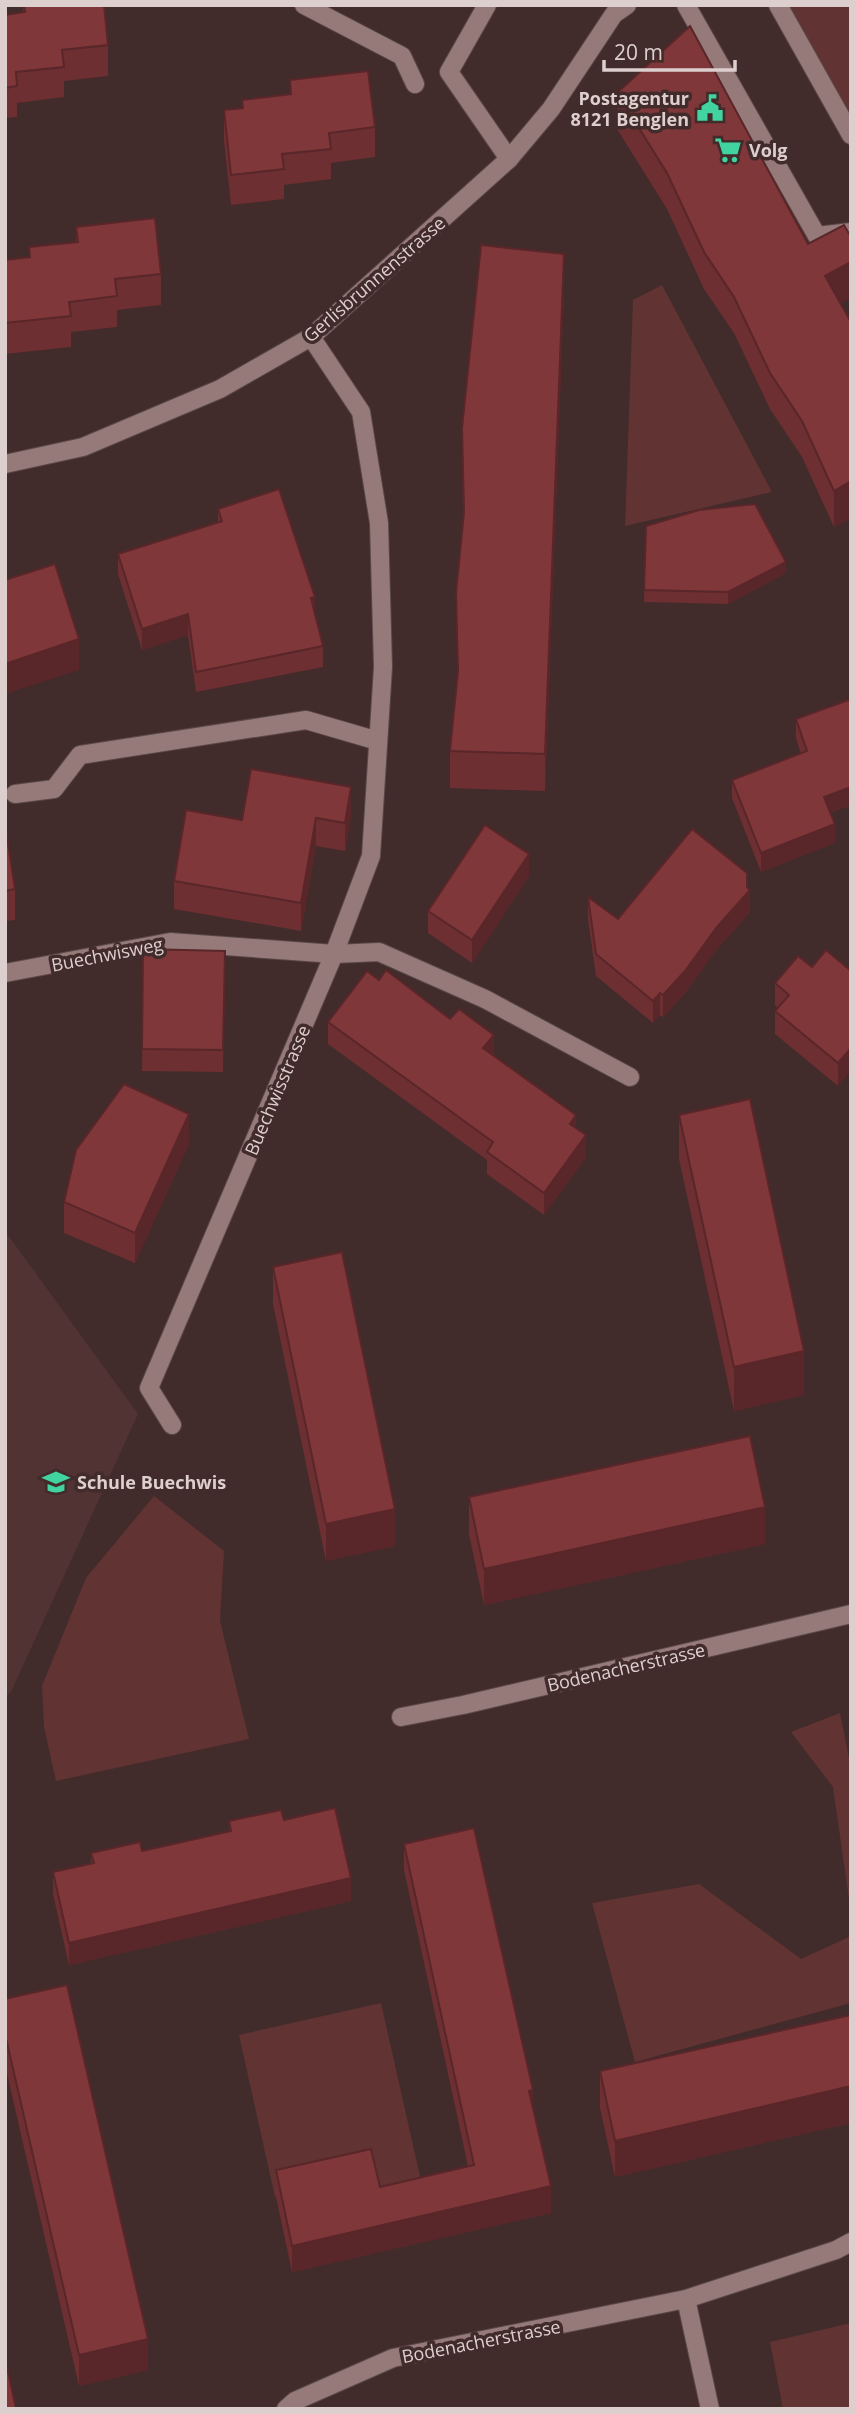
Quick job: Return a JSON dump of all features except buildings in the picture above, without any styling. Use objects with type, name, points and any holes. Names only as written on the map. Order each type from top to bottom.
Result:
[{"type":"street","points":[[304,5],[402,56],[415,84]]},
{"type":"street","points":[[487,5],[449,72],[509,159]]},
{"type":"street","name":"Gerlisbrunnenstrasse","points":[[5,464],[83,447],[220,389],[311,337],[509,159],[551,109],[614,14],[627,5]]},
{"type":"street","points":[[685,5],[817,236],[851,232]]},
{"type":"street","points":[[778,5],[851,135]]},
{"type":"street","name":"Buechwisstrasse","points":[[172,1425],[149,1388],[334,954],[371,856],[383,667],[379,523],[361,412],[311,337]]},
{"type":"street","points":[[15,794],[54,789],[80,755],[306,720],[379,741]]},
{"type":"street","name":"Buechwisweg","points":[[5,974],[170,942],[334,954],[379,952],[485,999],[630,1077]]},
{"type":"street","name":"Bodenacherstrasse","points":[[401,1717],[463,1705],[851,1614]]},
{"type":"street","name":"Bodenacherstrasse","points":[[286,2409],[295,2401],[393,2358],[686,2299],[836,2250],[851,2242]]},
{"type":"street","points":[[686,2299],[710,2409]]},
{"type":"shaded area","points":[[780,5],[851,5],[851,118]]},
{"type":"shaded area","points":[[662,285],[772,492],[625,526],[633,300]]},
{"type":"shaded area","name":"Schule Buechwis","points":[[5,1231],[138,1414],[11,1692],[5,1697]]},
{"type":"shaded area","points":[[154,1496],[224,1551],[220,1621],[249,1739],[56,1781],[44,1727],[42,1686],[86,1578]]},
{"type":"shaded area","points":[[840,1713],[851,1768],[851,1913],[833,1787],[791,1732]]},
{"type":"shaded area","points":[[699,1884],[801,1959],[851,1936],[851,2003],[635,2062],[592,1903]]},
{"type":"shaded area","points":[[381,2003],[426,2203],[380,2213],[371,2175],[275,2197],[239,2035]]},
{"type":"shaded area","points":[[851,2323],[851,2409],[783,2409],[770,2342]]},
{"type":"place","name":"Postagentur 8121 Benglen","points":[[710,108]]},
{"type":"place","name":"Volg","points":[[728,150]]},
{"type":"place","name":"Schule Buechwis","points":[[56,1482]]}]
